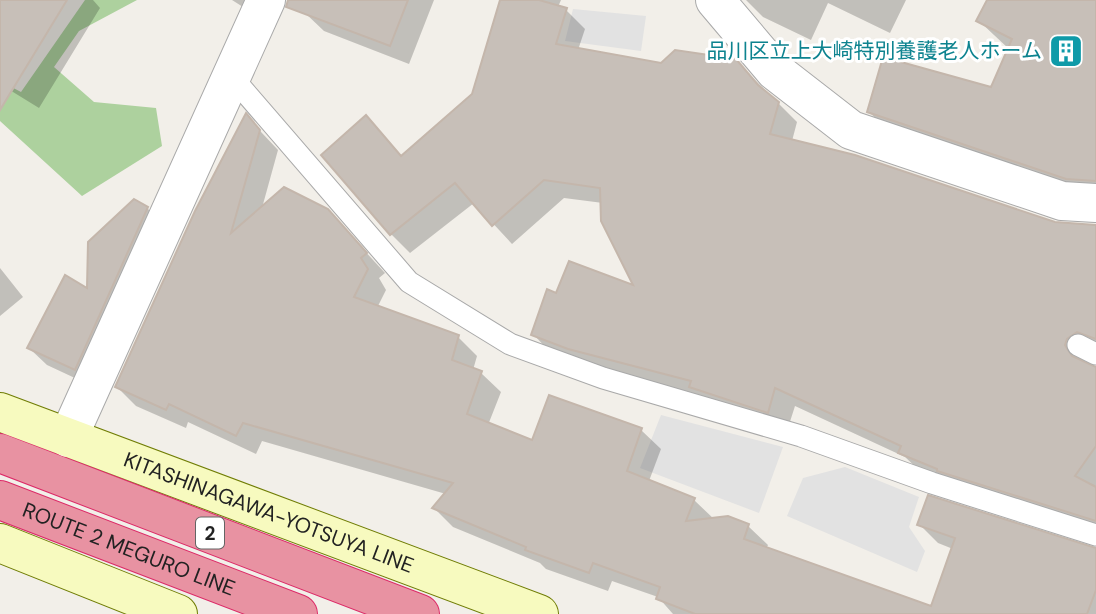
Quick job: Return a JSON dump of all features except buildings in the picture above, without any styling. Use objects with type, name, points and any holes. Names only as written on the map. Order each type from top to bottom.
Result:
[{"type":"highway","name":"ROUTE 2 MEGURO LINE","points":[[0,453],[420,614]]},
{"type":"highway","name":"ROUTE 2 MEGURO LINE","points":[[0,500],[298,614]]},
{"type":"main road","name":"KITASHINAGAWA-YOTSUYA LINE","points":[[0,412],[538,614]]},
{"type":"main road","points":[[3,551],[178,614]]},
{"type":"street","points":[[68,438],[266,0]]},
{"type":"street","points":[[715,0],[775,71],[851,131],[1062,201],[1096,203]]},
{"type":"lane","points":[[232,77],[409,282],[510,344],[603,378],[801,436],[932,483],[1096,535]]},
{"type":"green space","points":[[85,0],[137,0],[79,31],[54,67],[94,102],[156,108],[162,146],[82,196],[0,121],[0,81],[21,92]]},
{"type":"shaded area","points":[[573,9],[646,16],[641,51],[565,41]]},
{"type":"shaded area","points":[[661,415],[783,447],[759,513],[640,468]]},
{"type":"shaded area","points":[[845,467],[919,497],[909,527],[925,551],[917,572],[787,516],[803,478]]},
{"type":"place","name":"品川区立上大崎特別養護老人ホーム","points":[[1066,51]]}]
